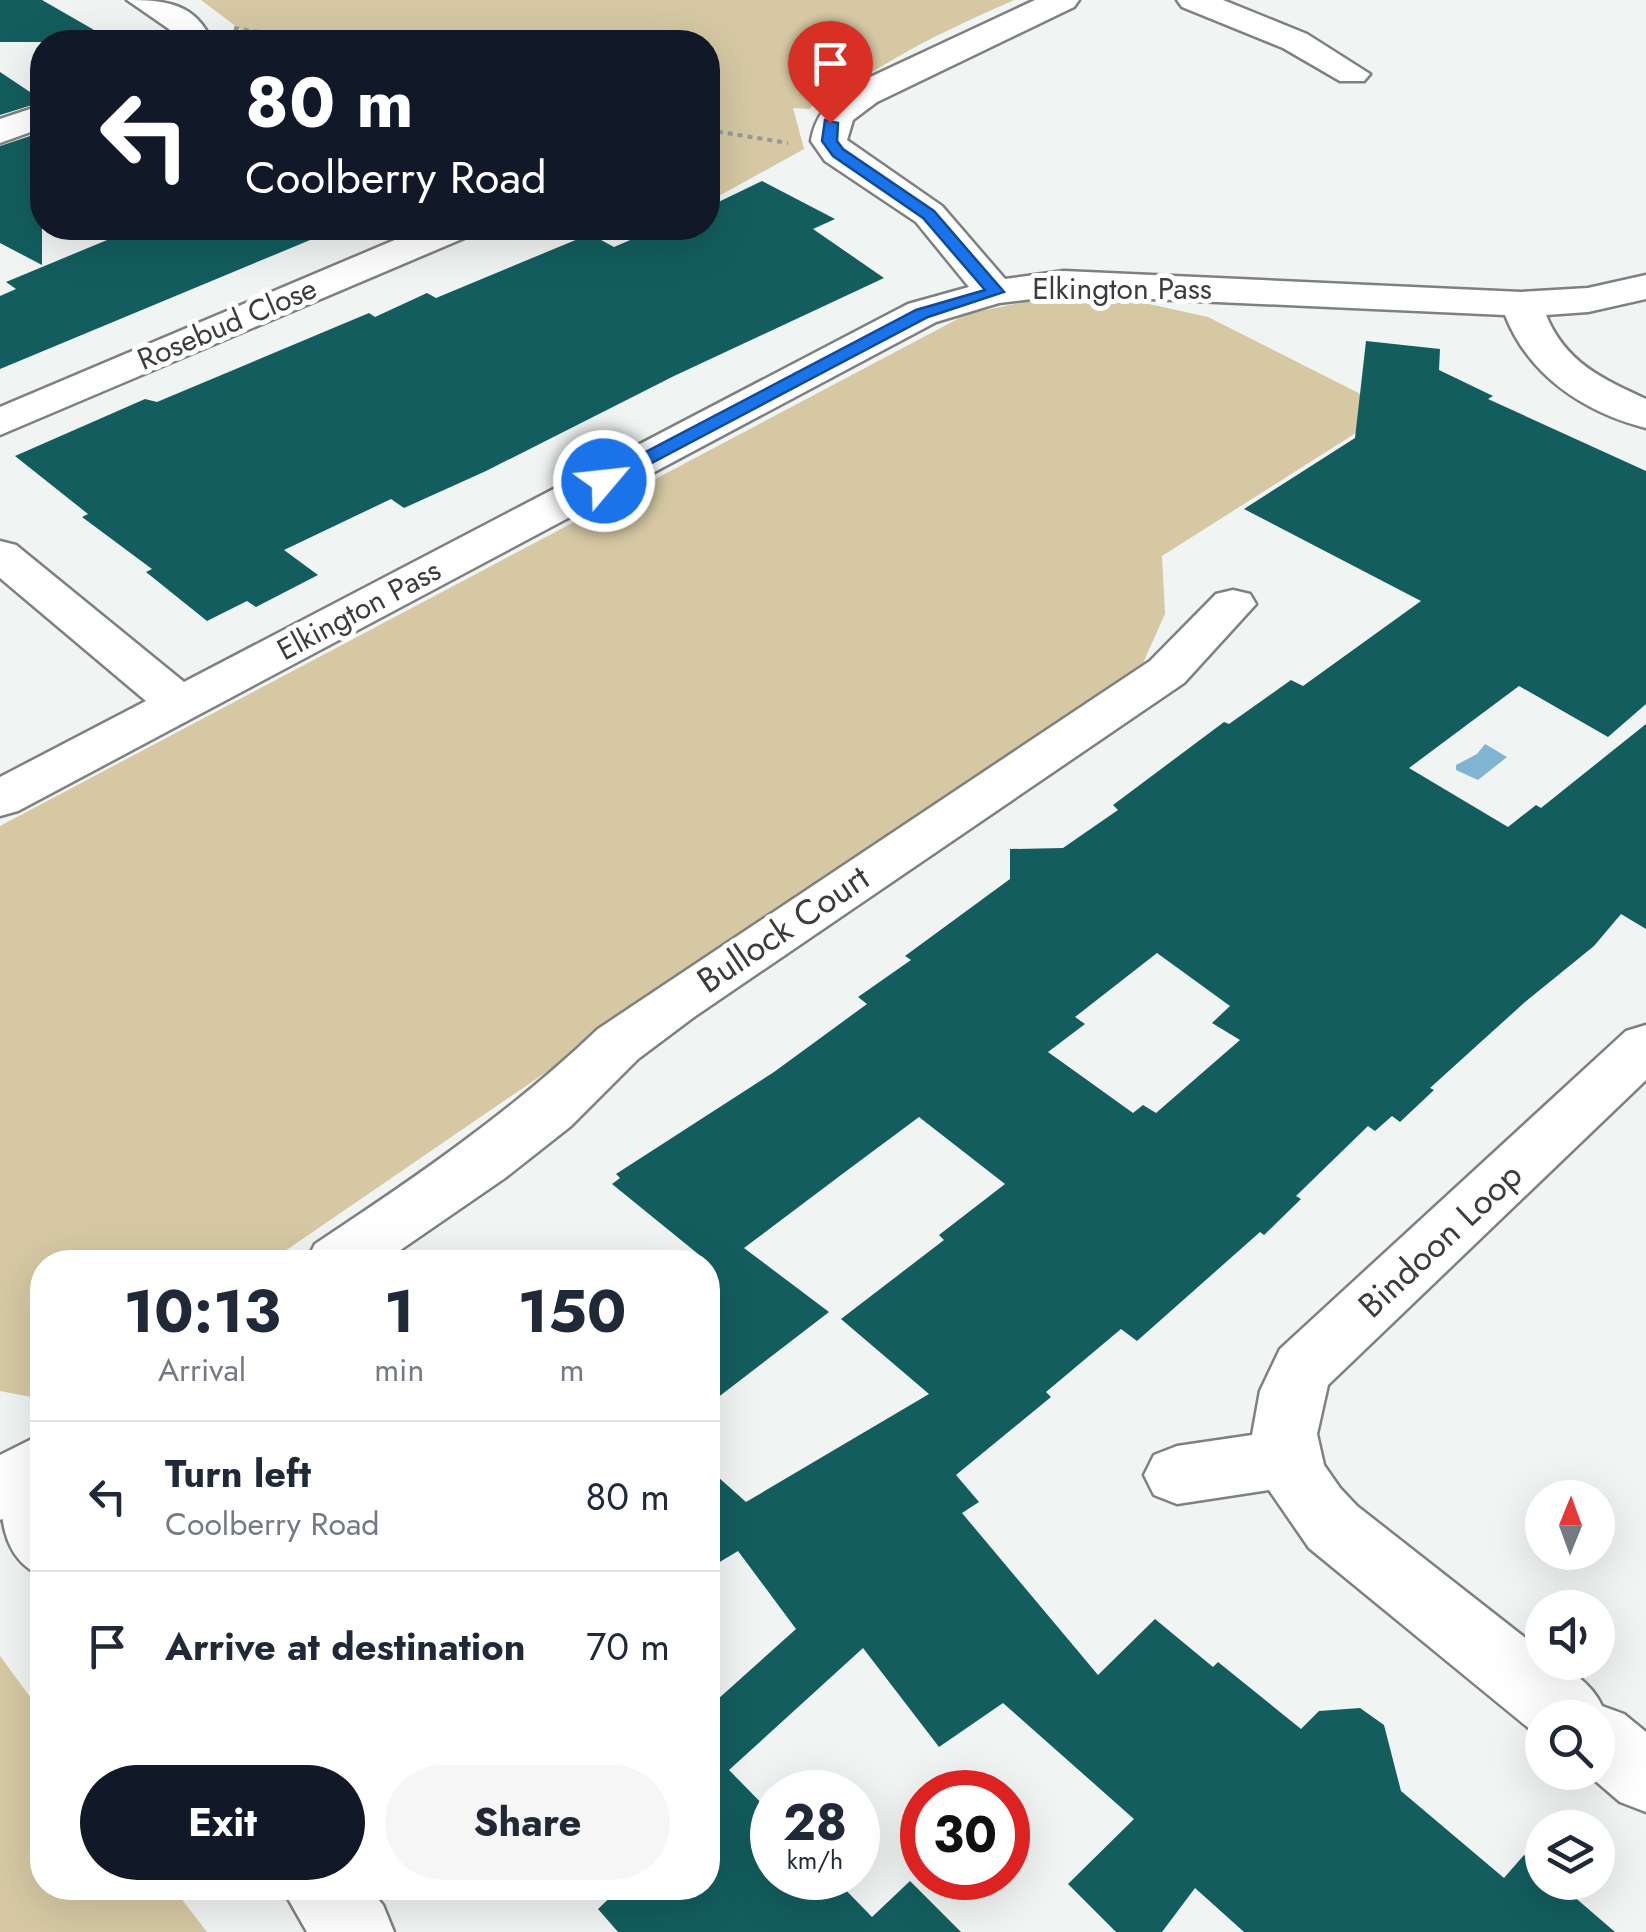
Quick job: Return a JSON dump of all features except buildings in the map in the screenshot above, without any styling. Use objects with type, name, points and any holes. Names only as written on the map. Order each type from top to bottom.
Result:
[{"type":"street","points":[[144,0],[183,30]]},
{"type":"street","points":[[996,292],[929,214],[852,164],[829,141],[830,123],[844,106],[1062,0]]},
{"type":"street","points":[[1194,0],[1294,41],[1352,74]]},
{"type":"street","points":[[0,132],[30,121]]},
{"type":"street","name":"Rosebud Close","points":[[0,422],[427,240]]},
{"type":"street","name":"Elkington Pass","points":[[0,799],[922,313],[996,292],[1064,282],[1521,304],[1588,300],[1646,287]]},
{"type":"street","points":[[1521,304],[1541,353],[1559,370],[1646,415]]},
{"type":"street","points":[[0,555],[180,704]]},
{"type":"street","name":"Bullock Court","points":[[355,1250],[484,1162],[550,1110],[618,1044],[674,1002],[1166,672],[1233,604]]},
{"type":"street","name":"Bindoon Loop","points":[[1549,1700],[1333,1527],[1301,1494],[1287,1460],[1284,1424],[1292,1389],[1303,1368],[1646,1046]]},
{"type":"street","points":[[1177,1474],[1287,1460]]},
{"type":"street","points":[[30,1472],[0,1493],[30,1531]]},
{"type":"street","points":[[1615,1751],[1646,1776]]},
{"type":"street","points":[[330,1900],[356,1932]]},
{"type":"path","points":[[212,30],[254,30]]},
{"type":"path","points":[[720,133],[770,143],[829,141]]},
{"type":"shaded area","points":[[201,0],[1014,0],[838,88],[809,109],[793,108],[804,149],[720,195],[720,30],[241,30]]},
{"type":"shaded area","points":[[1108,295],[1208,317],[1392,410],[1162,556],[1165,614],[1143,663],[287,1250],[30,1250],[30,1397],[0,1391],[0,826],[967,314],[1038,299]]},
{"type":"shaded area","points":[[0,1656],[30,1697],[30,1900],[182,1900],[207,1932],[0,1932]]},
{"type":"water","points":[[1485,744],[1507,757],[1478,780],[1456,770],[1456,765],[1477,754]]},
{"type":"route","points":[[604,481],[922,313],[996,292],[929,214],[838,152],[829,141],[830,123]]}]
